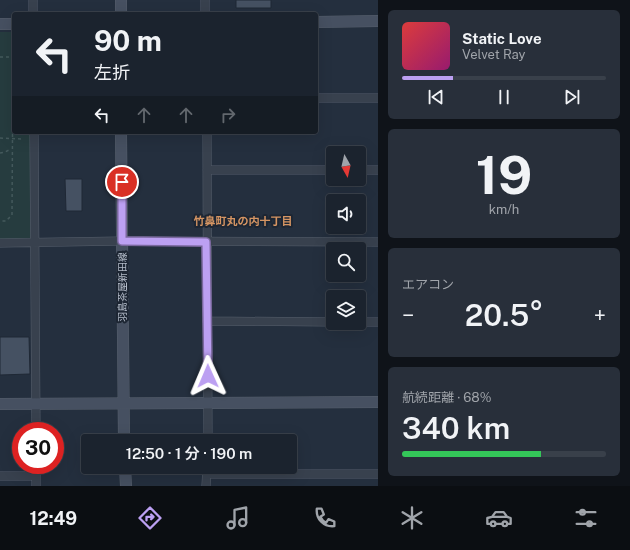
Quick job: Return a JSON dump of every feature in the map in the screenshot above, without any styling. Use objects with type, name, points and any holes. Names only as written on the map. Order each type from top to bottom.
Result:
[{"type":"street","points":[[34,0],[34,12]]},
{"type":"street","points":[[121,0],[121,12]]},
{"type":"street","points":[[205,0],[205,12]]},
{"type":"street","points":[[318,22],[378,21]]},
{"type":"street","points":[[0,24],[12,24]]},
{"type":"street","points":[[318,98],[378,98]]},
{"type":"street","points":[[34,134],[36,422]]},
{"type":"street","name":"羽島茶屋新田線","points":[[121,134],[124,434]]},
{"type":"street","points":[[207,134],[206,242],[208,434]]},
{"type":"street","points":[[207,170],[326,170]]},
{"type":"street","points":[[366,170],[378,170]]},
{"type":"street","points":[[0,243],[122,241],[378,242]]},
{"type":"street","points":[[207,321],[326,322]]},
{"type":"street","points":[[366,322],[378,322]]},
{"type":"street","points":[[0,404],[123,402],[378,402]]},
{"type":"street","points":[[297,473],[378,474]]},
{"type":"street","points":[[125,474],[126,486]]},
{"type":"street","points":[[206,486],[207,474]]},
{"type":"street","points":[[0,476],[36,476],[36,486]]},
{"type":"path","points":[[0,57],[12,57]]},
{"type":"path","points":[[0,221],[6,221],[12,215],[12,98]]},
{"type":"path","points":[[0,138],[22,139]]},
{"type":"path","points":[[0,153],[12,148]]},
{"type":"green space","points":[[0,32],[12,32],[12,134],[32,134],[32,238],[0,241]]},
{"type":"building","points":[[236,0],[271,0],[271,8],[236,8]]},
{"type":"building","points":[[65,179],[82,179],[82,211],[66,211]]},
{"type":"building","points":[[0,337],[29,337],[30,374],[0,375]]},
{"type":"district","name":"竹鼻町丸の内十丁目","points":[[243,221]]},
{"type":"route","points":[[122,182],[122,241],[206,242],[208,376]]}]
